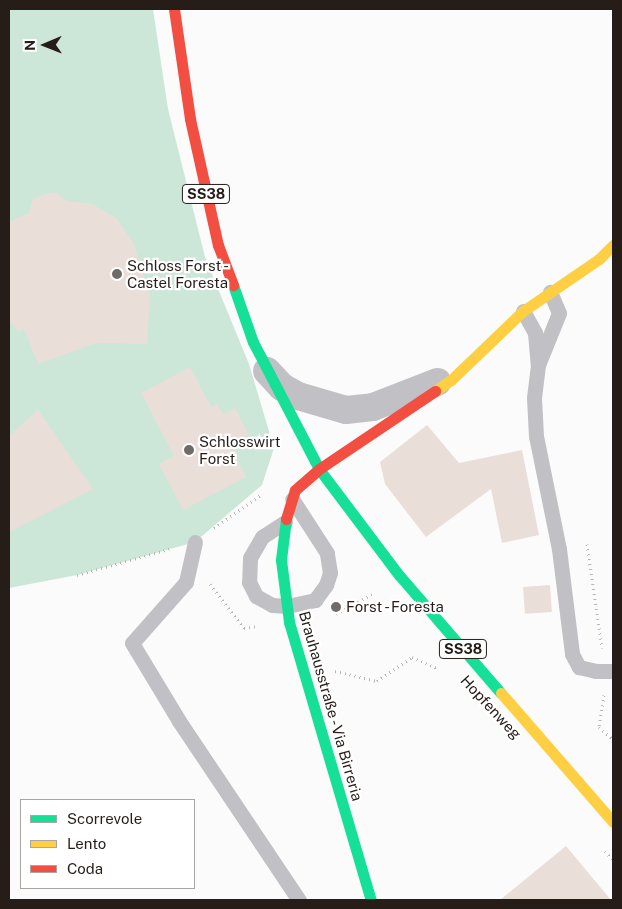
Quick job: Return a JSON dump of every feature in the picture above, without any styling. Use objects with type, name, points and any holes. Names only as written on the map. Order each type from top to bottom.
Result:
[{"type":"main road","name":"SS38","points":[[174,9],[190,119],[218,245],[267,371],[319,469],[399,574],[613,822]]},
{"type":"main road","name":"Brauhausstraße - Via Birreria","points":[[372,900],[296,648],[287,606],[281,560],[285,522],[292,499],[303,481],[451,380],[523,311],[599,259],[613,245]]},
{"type":"street","points":[[267,371],[282,387],[298,396],[346,410],[373,407],[432,382],[451,380]]},
{"type":"lane","points":[[538,365],[559,313],[550,292]]},
{"type":"lane","points":[[523,311],[535,333],[538,365],[534,398],[536,436],[559,549],[572,654],[579,667],[596,671],[613,671]]},
{"type":"lane","points":[[285,522],[262,537],[250,558],[249,582],[256,596],[272,606],[287,606],[315,600],[326,585],[330,573],[327,553],[292,499]]},
{"type":"lane","points":[[195,542],[186,582],[132,643],[201,754],[299,900]]},
{"type":"path","points":[[195,542],[206,579],[244,628]]},
{"type":"path","points":[[587,544],[602,651]]},
{"type":"path","points":[[296,648],[317,665],[346,676],[377,681],[412,657],[439,668]]},
{"type":"path","points":[[604,689],[605,708],[599,727],[613,739]]},
{"type":"path","points":[[601,846],[613,860]]},
{"type":"green space","points":[[9,9],[153,9],[168,109],[205,257],[249,364],[274,448],[262,485],[195,542],[77,575],[9,588]]},
{"type":"building","name":"Schloss Forst - Castel Foresta","points":[[54,192],[67,201],[92,204],[116,218],[133,242],[150,295],[147,344],[96,343],[38,364],[24,329],[18,332],[9,320],[9,222],[29,213],[33,198]]},
{"type":"building","points":[[190,367],[211,407],[217,404],[223,414],[235,408],[249,435],[230,445],[246,477],[183,510],[159,464],[174,456],[141,393]]},
{"type":"building","points":[[38,410],[93,489],[9,532],[9,436]]},
{"type":"building","points":[[427,425],[459,463],[522,450],[539,535],[502,543],[491,489],[426,537],[385,484],[380,462]]},
{"type":"building","points":[[550,585],[552,612],[525,614],[523,587]]},
{"type":"building","points":[[566,846],[611,900],[500,900]]},
{"type":"traffic: fast","points":[[233,285],[253,342],[319,469],[399,575],[501,693]]},
{"type":"traffic: fast","points":[[286,519],[281,560],[289,622],[371,900]]},
{"type":"traffic: slow","points":[[435,391],[451,380],[523,311],[599,259],[613,245]]},
{"type":"traffic: slow","points":[[501,693],[613,822]]},
{"type":"traffic: jam","points":[[174,9],[190,119],[218,245],[233,285]]},
{"type":"traffic: jam","points":[[286,519],[295,490],[319,469],[435,391]]},
{"type":"place","name":"Schloss Forst - Castel Foresta","points":[[117,274]]},
{"type":"place","name":"Schlosswirt Forst","points":[[189,450]]},
{"type":"place","name":"Forst - Foresta","points":[[336,607]]}]
